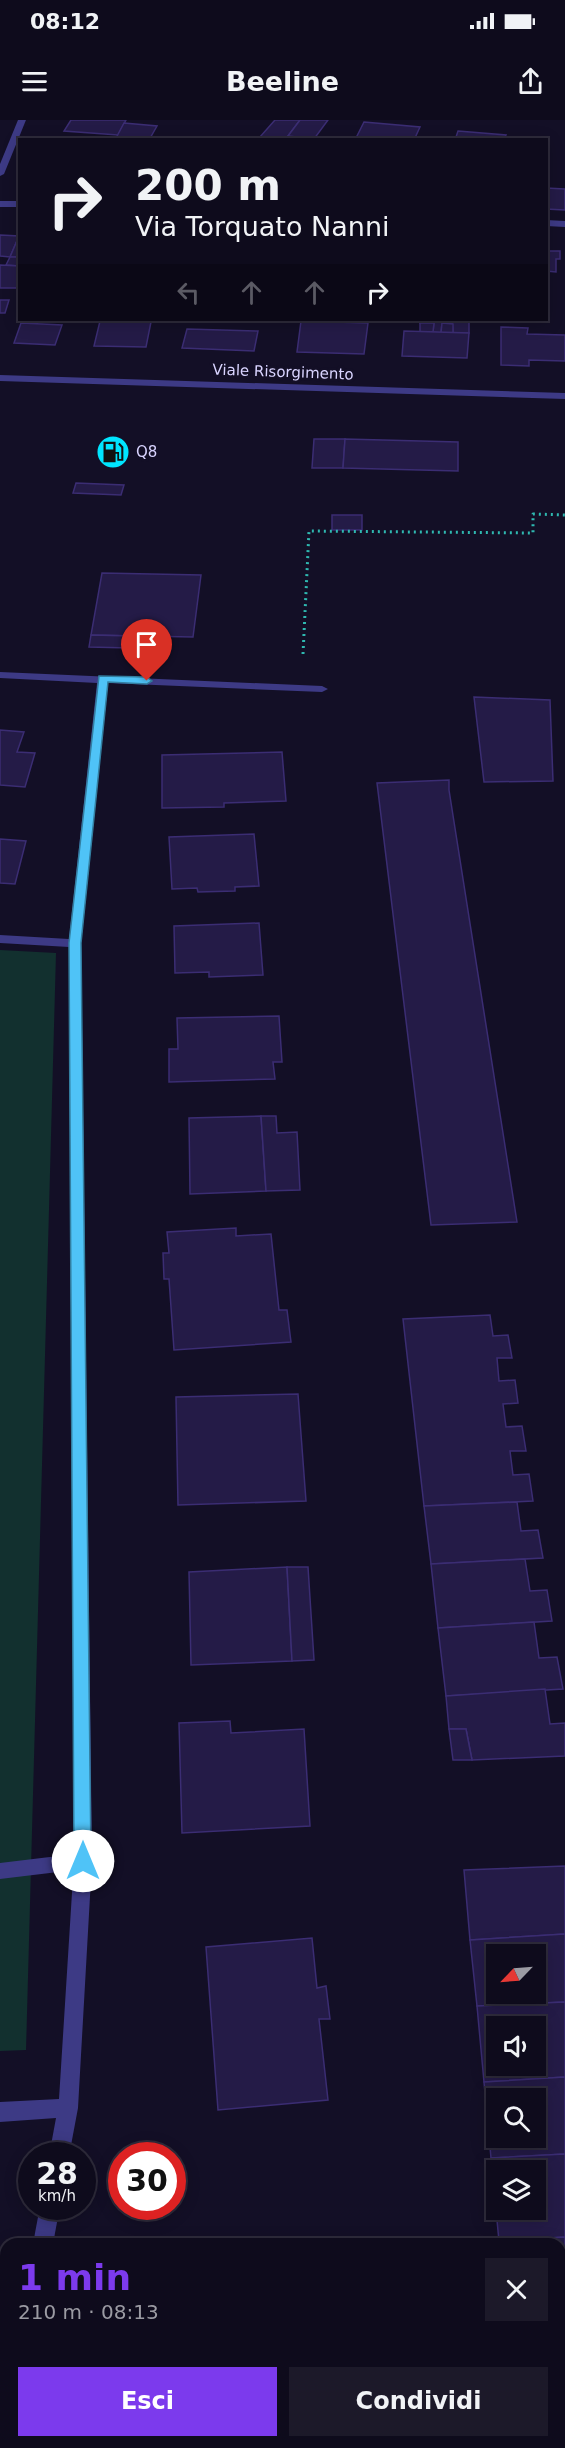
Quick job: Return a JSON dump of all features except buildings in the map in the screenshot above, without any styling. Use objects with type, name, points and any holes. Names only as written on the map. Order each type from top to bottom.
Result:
[{"type":"street","points":[[0,174],[22,120]]},
{"type":"street","points":[[0,204],[18,204]]},
{"type":"street","points":[[548,223],[565,224]]},
{"type":"street","name":"Viale Risorgimento","points":[[0,378],[565,396]]},
{"type":"street","points":[[0,675],[322,689]]},
{"type":"street","points":[[62,2142],[68,2108],[83,1861],[75,943],[103,678]]},
{"type":"street","points":[[0,939],[75,943]]},
{"type":"street","points":[[0,1871],[83,1861]]},
{"type":"street","points":[[0,2112],[68,2108]]},
{"type":"street","points":[[44,2238],[47,2220]]},
{"type":"path","points":[[301,688],[309,531],[533,533],[532,514],[565,515]]},
{"type":"green space","points":[[0,950],[56,953],[26,2050],[0,2051]]},
{"type":"place","name":"Q8","points":[[113,452]]},
{"type":"route","points":[[83,1861],[75,943],[103,678],[147,681]]}]
